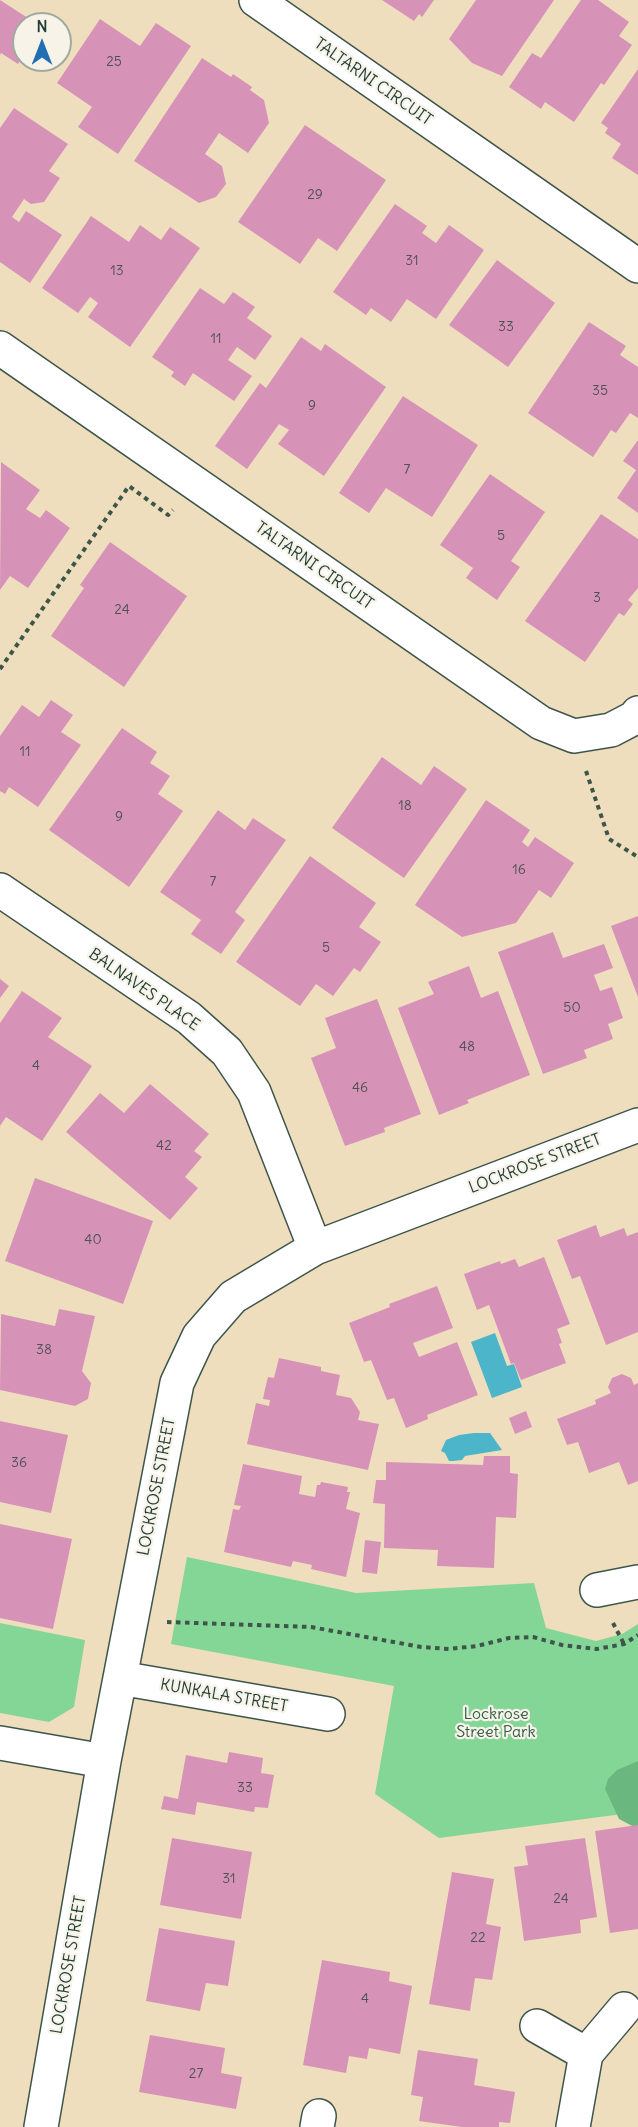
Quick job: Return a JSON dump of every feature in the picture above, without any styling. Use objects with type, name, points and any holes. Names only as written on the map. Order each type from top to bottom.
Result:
[{"type":"street","name":"TALTARNI CIRCUIT","points":[[256,0],[638,267]]},
{"type":"street","name":"TALTARNI CIRCUIT","points":[[0,348],[541,723],[574,736]]},
{"type":"street","points":[[574,736],[611,730],[634,718],[638,712]]},
{"type":"street","name":"BALNAVES PLACE","points":[[0,890],[189,1018],[227,1052],[254,1092],[315,1248]]},
{"type":"street","name":"LOCKROSE STREET","points":[[40,2127],[104,1761],[177,1383],[199,1336],[233,1297],[315,1248],[638,1125]]},
{"type":"street","points":[[597,1590],[638,1582]]},
{"type":"street","name":"KUNKALA STREET","points":[[120,1678],[328,1714]]},
{"type":"street","points":[[0,1743],[104,1761]]},
{"type":"street","points":[[573,2127],[586,2054],[624,2009]]},
{"type":"street","points":[[537,2026],[586,2054]]},
{"type":"path","points":[[0,669],[129,486],[168,515],[196,484]]},
{"type":"path","points":[[574,736],[609,838],[638,858]]},
{"type":"path","points":[[161,1622],[311,1627],[421,1647],[449,1649],[477,1646],[509,1638],[533,1637],[562,1645],[597,1649],[624,1644],[638,1635]]},
{"type":"green space","name":"Lockrose Street Park","points":[[187,1557],[356,1593],[534,1583],[546,1628],[596,1641],[622,1634],[638,1624],[638,1812],[439,1838],[375,1794],[394,1686],[171,1644]]},
{"type":"green space","points":[[0,1623],[85,1640],[74,1707],[49,1722],[0,1713]]},
{"type":"green space","points":[[638,1761],[638,1829],[619,1819],[605,1789],[608,1779],[617,1770]]},
{"type":"water","points":[[495,1333],[507,1366],[514,1364],[522,1387],[492,1398],[471,1342]]},
{"type":"water","points":[[474,1433],[490,1433],[502,1450],[465,1456],[462,1460],[453,1461],[449,1461],[445,1453],[441,1451],[446,1440]]},
{"type":"building","points":[[0,0],[18,12],[12,12],[12,60],[1,53],[0,55]]},
{"type":"building","points":[[382,0],[434,0],[422,17],[419,14],[414,21]]},
{"type":"building","points":[[476,0],[554,0],[502,76],[472,63],[449,39]]},
{"type":"building","points":[[581,0],[598,0],[629,22],[619,36],[632,45],[604,85],[601,83],[574,122],[545,102],[541,109],[509,87],[532,53],[541,58]]},
{"type":"building","points":[[100,19],[140,46],[156,23],[191,46],[118,154],[78,127],[92,107],[57,83],[64,72],[72,72],[72,61]]},
{"type":"building","points":[[202,58],[231,77],[233,74],[252,87],[250,90],[264,100],[269,123],[248,153],[219,133],[205,154],[222,166],[226,184],[216,197],[199,203],[134,161]]},
{"type":"building","points":[[638,69],[638,175],[612,158],[621,144],[605,133],[608,128],[601,123]]},
{"type":"building","points":[[14,108],[68,144],[49,171],[60,178],[44,202],[31,204],[24,199],[12,217],[19,222],[26,211],[62,235],[30,283],[0,262],[0,128]]},
{"type":"building","points":[[305,125],[386,180],[337,251],[318,238],[300,264],[238,222]]},
{"type":"building","points":[[395,204],[427,226],[422,233],[436,243],[449,225],[484,250],[436,319],[407,299],[391,322],[371,308],[366,315],[333,292]]},
{"type":"building","points":[[91,216],[129,242],[140,225],[161,240],[170,227],[200,248],[130,347],[88,317],[98,303],[90,297],[78,313],[42,288]]},
{"type":"building","points":[[497,260],[555,303],[508,367],[449,325]]},
{"type":"building","points":[[200,288],[224,304],[233,292],[255,307],[247,318],[272,336],[255,360],[237,347],[228,360],[252,376],[234,401],[193,373],[185,386],[171,376],[174,372],[152,357]]},
{"type":"building","points":[[589,322],[626,346],[620,355],[638,367],[638,418],[630,413],[616,433],[611,430],[593,457],[528,413]]},
{"type":"building","points":[[301,337],[321,351],[325,344],[386,387],[324,476],[278,444],[289,430],[279,424],[247,469],[215,446],[260,383],[266,388]]},
{"type":"building","points":[[403,396],[478,445],[432,517],[386,488],[369,513],[339,493]]},
{"type":"building","points":[[638,440],[638,513],[617,498],[636,470],[623,461]]},
{"type":"building","points":[[1,462],[40,490],[26,509],[40,518],[46,510],[70,528],[28,588],[10,576],[0,590]]},
{"type":"building","points":[[490,474],[545,512],[511,561],[520,567],[497,600],[466,578],[473,568],[440,545]]},
{"type":"building","points":[[601,514],[638,539],[638,588],[628,600],[633,604],[624,616],[619,613],[585,662],[525,621]]},
{"type":"building","points":[[110,542],[187,596],[124,687],[51,636],[84,588],[80,585]]},
{"type":"building","points":[[51,700],[73,715],[61,732],[81,745],[38,807],[9,787],[5,794],[0,791],[0,736],[22,705],[39,717]]},
{"type":"building","points":[[122,728],[157,752],[150,763],[170,776],[158,794],[183,811],[129,887],[49,830]]},
{"type":"building","points":[[382,757],[421,785],[434,766],[467,789],[404,878],[332,828]]},
{"type":"building","points":[[486,800],[530,830],[522,842],[528,847],[535,837],[574,863],[551,898],[539,890],[516,923],[462,937],[415,905]]},
{"type":"building","points":[[218,810],[245,830],[253,818],[286,840],[235,912],[245,920],[221,954],[191,934],[201,920],[160,892]]},
{"type":"building","points":[[310,856],[376,903],[359,927],[381,942],[360,972],[354,968],[333,996],[316,984],[300,1006],[236,962]]},
{"type":"building","points":[[638,916],[638,997],[611,926]]},
{"type":"building","points":[[553,932],[563,958],[604,944],[613,968],[594,975],[600,991],[612,987],[623,1018],[608,1024],[613,1039],[584,1050],[587,1058],[543,1074],[498,952]]},
{"type":"building","points":[[469,966],[481,998],[498,991],[530,1075],[467,1100],[469,1103],[439,1115],[398,1008],[434,994],[428,982]]},
{"type":"building","points":[[0,979],[9,986],[0,998]]},
{"type":"building","points":[[22,991],[62,1018],[48,1037],[92,1066],[42,1141],[6,1117],[0,1126],[0,1023]]},
{"type":"building","points":[[377,999],[421,1114],[384,1128],[385,1132],[345,1146],[311,1058],[336,1048],[325,1018]]},
{"type":"building","points":[[150,1084],[209,1134],[194,1151],[202,1157],[185,1177],[198,1188],[170,1220],[66,1132],[100,1093],[124,1113]]},
{"type":"building","points":[[35,1178],[153,1221],[123,1304],[5,1261]]},
{"type":"building","points":[[596,1225],[600,1237],[624,1228],[627,1236],[638,1232],[638,1332],[606,1345],[580,1276],[572,1279],[557,1240]]},
{"type":"building","points":[[544,1257],[570,1324],[557,1329],[562,1343],[559,1344],[566,1363],[521,1380],[514,1363],[511,1364],[489,1305],[477,1310],[464,1274],[500,1261],[501,1264],[515,1259],[519,1267]]},
{"type":"building","points":[[437,1286],[453,1328],[413,1343],[419,1357],[457,1342],[478,1395],[427,1415],[428,1419],[406,1428],[394,1398],[387,1400],[371,1360],[364,1362],[349,1323],[390,1307],[389,1304]]},
{"type":"building","points":[[59,1309],[95,1316],[82,1371],[91,1383],[88,1399],[75,1406],[0,1390],[1,1314],[55,1326]]},
{"type":"building","points":[[279,1358],[321,1367],[321,1371],[340,1375],[336,1395],[351,1398],[360,1412],[358,1420],[379,1424],[368,1470],[247,1444],[256,1403],[269,1406],[270,1400],[263,1399],[265,1389],[268,1377],[274,1378]]},
{"type":"building","points":[[622,1374],[631,1378],[634,1385],[638,1383],[638,1481],[628,1485],[619,1462],[589,1473],[578,1442],[567,1445],[557,1419],[596,1404],[595,1400],[611,1393],[608,1387],[612,1378]]},
{"type":"building","points":[[526,1411],[532,1427],[515,1434],[509,1418]]},
{"type":"building","points":[[0,1421],[68,1435],[51,1513],[0,1502]]},
{"type":"building","points":[[484,1456],[510,1456],[510,1473],[518,1474],[516,1518],[496,1517],[494,1568],[437,1566],[438,1550],[384,1548],[385,1504],[373,1503],[376,1480],[386,1480],[386,1462],[483,1465]]},
{"type":"building","points":[[243,1464],[302,1476],[299,1494],[315,1497],[317,1485],[321,1482],[348,1487],[347,1492],[350,1492],[346,1509],[360,1513],[346,1577],[311,1569],[312,1565],[293,1561],[291,1567],[224,1552],[233,1509],[239,1510],[241,1506],[234,1505]]},
{"type":"building","points":[[0,1524],[72,1539],[53,1629],[0,1618]]},
{"type":"building","points":[[365,1540],[381,1542],[377,1574],[362,1572]]},
{"type":"building","points":[[229,1752],[263,1758],[261,1773],[274,1775],[268,1808],[255,1807],[254,1812],[197,1802],[195,1815],[161,1809],[164,1796],[178,1799],[186,1755],[227,1763]]},
{"type":"building","points":[[638,1825],[638,1929],[610,1933],[595,1831]]},
{"type":"building","points":[[172,1838],[252,1852],[241,1919],[160,1905]]},
{"type":"building","points":[[585,1838],[597,1917],[580,1920],[581,1933],[524,1941],[514,1867],[528,1865],[525,1846]]},
{"type":"building","points":[[452,1872],[494,1879],[486,1924],[501,1927],[492,1980],[475,1978],[470,2011],[429,2004]]},
{"type":"building","points":[[159,1928],[235,1941],[228,1986],[206,1983],[200,2011],[146,2001]]},
{"type":"building","points":[[322,1960],[390,1972],[389,1981],[412,1986],[400,2054],[369,2048],[367,2059],[349,2056],[346,2073],[303,2065]]},
{"type":"building","points":[[150,2035],[225,2048],[221,2073],[242,2077],[236,2109],[139,2092]]},
{"type":"building","points":[[418,2050],[478,2059],[474,2085],[515,2092],[510,2123],[499,2122],[499,2127],[462,2127],[419,2121],[423,2097],[411,2095]]}]
